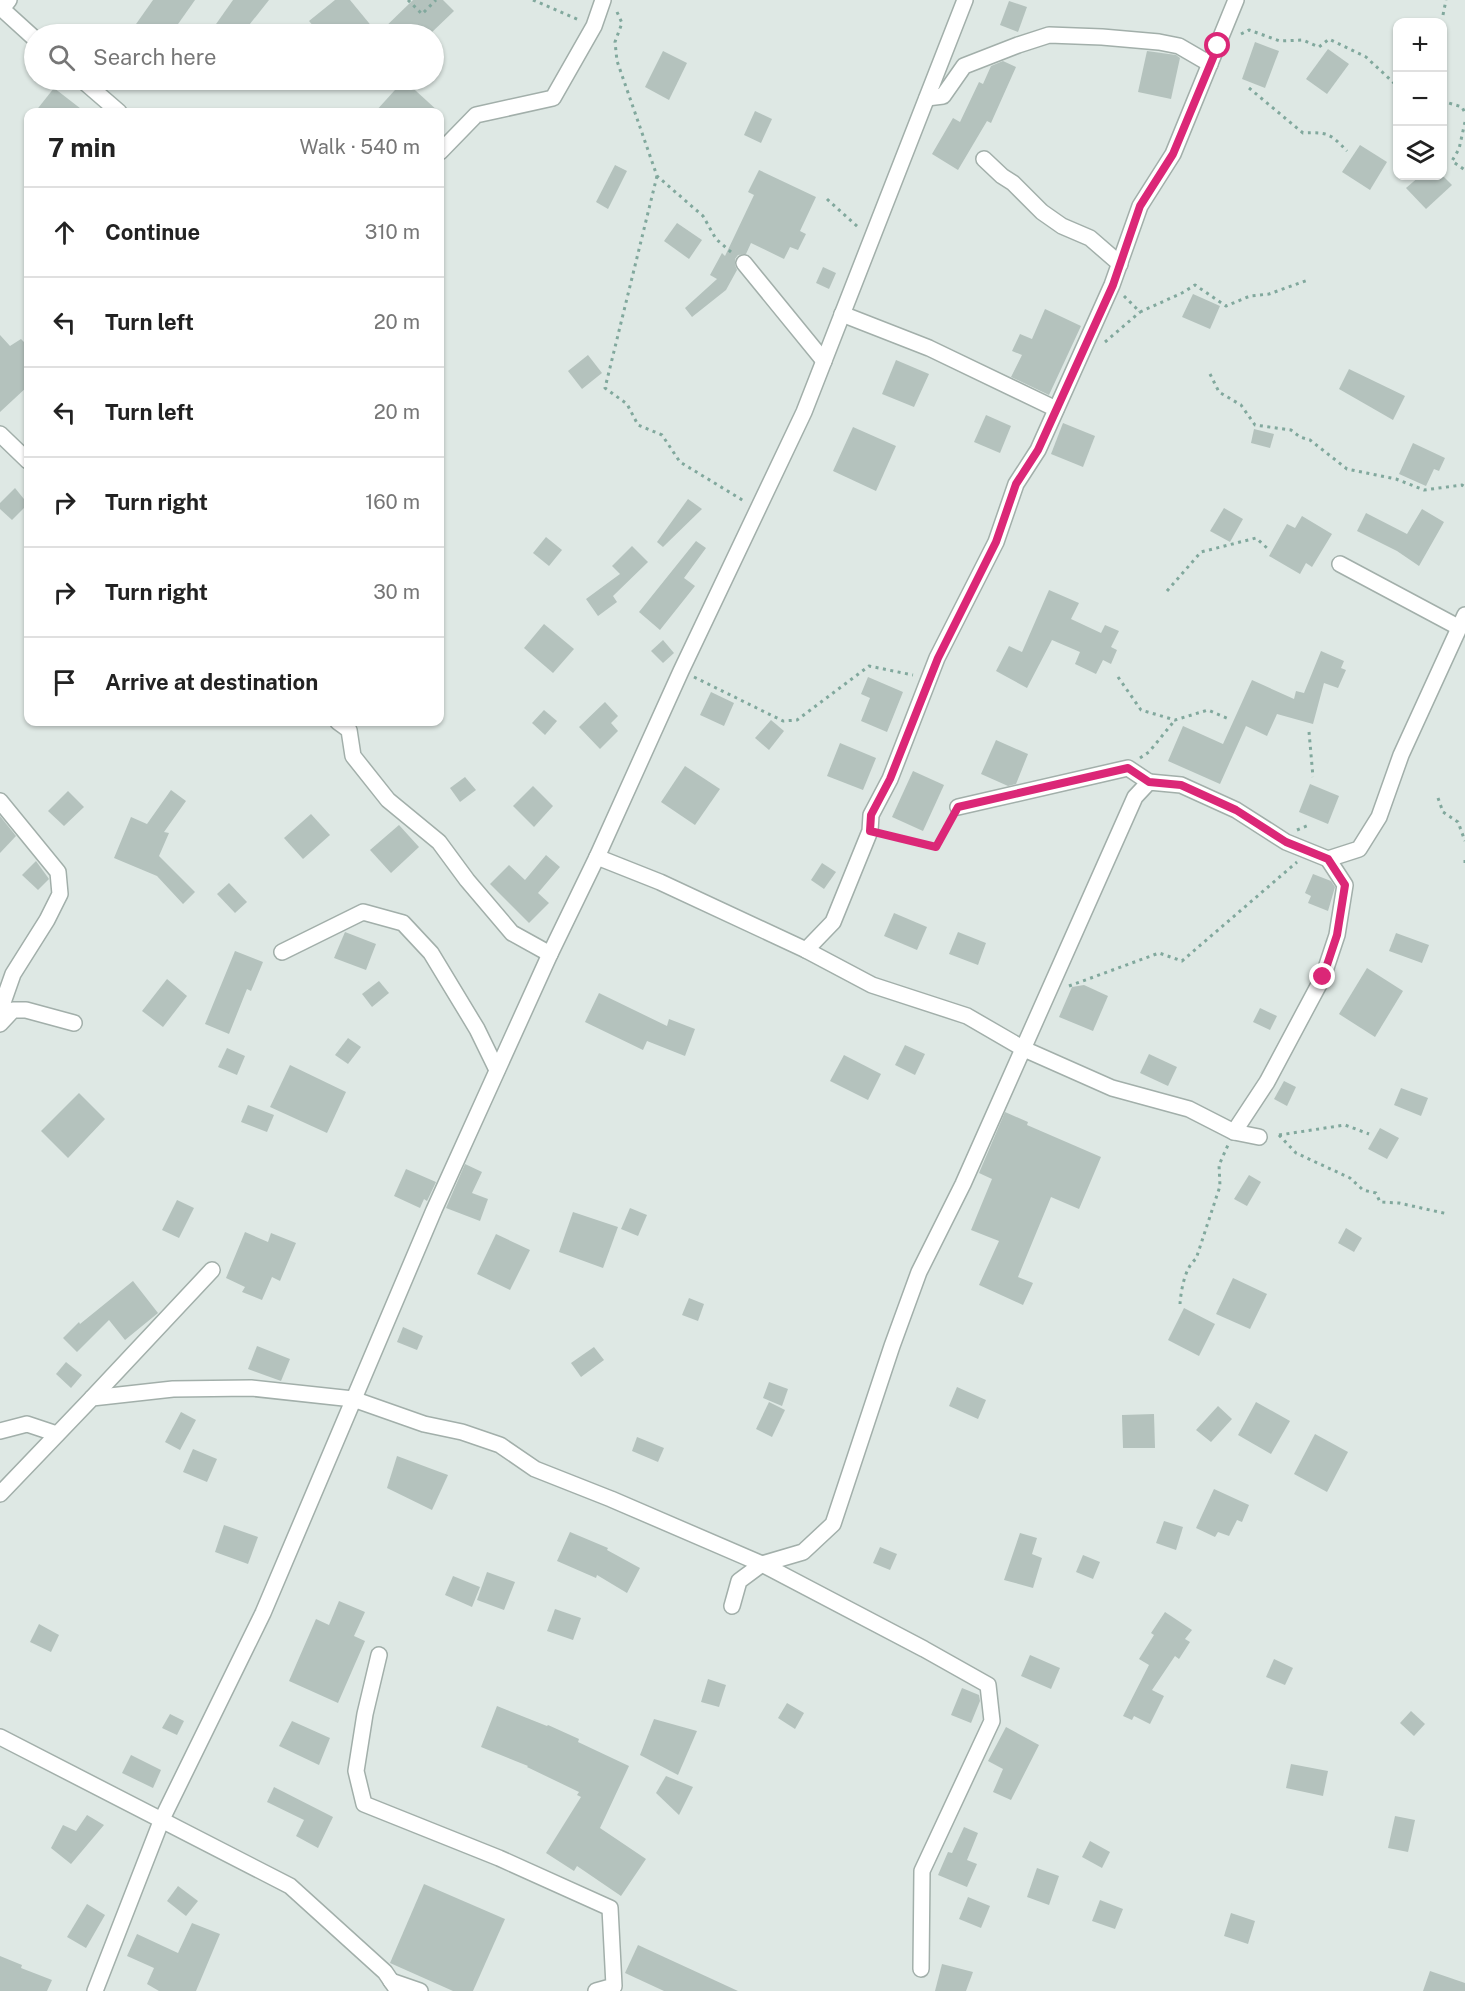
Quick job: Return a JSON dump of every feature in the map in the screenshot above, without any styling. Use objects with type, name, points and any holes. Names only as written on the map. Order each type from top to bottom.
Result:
[{"type":"street","points":[[95,1991],[162,1819],[263,1612],[434,1210],[549,954],[597,857],[681,671],[804,412],[965,0]]},
{"type":"street","points":[[806,950],[833,922],[870,831],[871,815],[890,779],[938,658],[996,542],[1016,484],[1038,450],[1113,285],[1140,206],[1173,154],[1236,0]]},
{"type":"street","points":[[444,148],[476,115],[553,98],[609,4]]},
{"type":"street","points":[[3,7],[24,28]]},
{"type":"street","points":[[927,98],[943,96],[964,66],[1049,35],[1159,42],[1179,46],[1210,64]]},
{"type":"street","points":[[93,90],[114,108]]},
{"type":"street","points":[[984,159],[1013,183],[1042,212],[1062,226],[1090,238],[1120,264]]},
{"type":"street","points":[[744,263],[824,361]]},
{"type":"street","points":[[842,314],[929,348],[1056,409]]},
{"type":"street","points":[[0,434],[24,457]]},
{"type":"street","points":[[1328,859],[1359,849],[1379,818],[1401,755],[1462,621],[1340,564]]},
{"type":"street","points":[[344,726],[349,730],[353,756],[388,800],[439,842],[467,880],[512,933],[549,954]]},
{"type":"street","points":[[958,807],[1128,768],[1149,782],[1181,785],[1236,810],[1286,842],[1328,859],[1345,885],[1337,935],[1323,977],[1267,1082],[1234,1132]]},
{"type":"street","points":[[732,1606],[739,1581],[762,1564],[803,1552],[833,1524],[919,1272],[963,1184],[1135,797],[1149,782]]},
{"type":"street","points":[[0,801],[58,872],[60,894],[47,920],[13,975],[0,1011]]},
{"type":"street","points":[[597,857],[660,882],[806,950],[872,986],[967,1016],[1024,1049],[1112,1088],[1189,1109],[1234,1132],[1259,1137]]},
{"type":"street","points":[[282,952],[363,912],[403,923],[431,953],[477,1029],[497,1070]]},
{"type":"street","points":[[0,1023],[13,1010],[26,1010],[74,1023]]},
{"type":"street","points":[[0,1494],[212,1270]]},
{"type":"street","points":[[92,1398],[173,1389],[251,1388],[353,1399],[424,1424],[462,1432],[500,1445],[535,1469],[603,1495],[762,1564],[988,1685],[992,1721],[922,1871],[921,1970]]},
{"type":"street","points":[[0,1431],[27,1424],[57,1434]]},
{"type":"street","points":[[379,1655],[364,1714],[356,1771],[364,1804],[499,1858],[610,1908],[614,1986],[596,1991]]},
{"type":"street","points":[[0,1737],[290,1886],[385,1972],[395,1986],[420,1991]]},
{"type":"path","points":[[408,0],[422,14],[436,0]]},
{"type":"path","points":[[533,0],[594,26]]},
{"type":"path","points":[[1443,15],[1446,0]]},
{"type":"path","points":[[609,4],[622,23],[615,42],[617,61],[657,176],[703,216],[716,239],[744,263]]},
{"type":"path","points":[[1218,46],[1249,30],[1280,41],[1303,40],[1319,47],[1329,39],[1366,57],[1393,82]]},
{"type":"path","points":[[1249,88],[1303,133],[1317,132],[1333,136],[1347,151]]},
{"type":"path","points":[[1447,102],[1462,106],[1465,113]]},
{"type":"path","points":[[1465,122],[1459,149],[1452,161],[1465,170]]},
{"type":"path","points":[[657,176],[605,388],[627,404],[638,425],[662,435],[680,462],[758,510]]},
{"type":"path","points":[[827,199],[871,239]]},
{"type":"path","points":[[1113,285],[1140,312],[1195,285],[1226,306],[1250,296],[1269,294],[1308,280]]},
{"type":"path","points":[[1210,374],[1219,392],[1240,405],[1254,424],[1291,430],[1300,437],[1310,440],[1347,469],[1396,479],[1424,490],[1462,485],[1465,487]]},
{"type":"path","points":[[1167,591],[1201,552],[1256,538],[1267,548]]},
{"type":"path","points":[[681,671],[783,721],[797,720],[869,666],[930,678]]},
{"type":"path","points":[[1118,677],[1140,710],[1175,720],[1208,710],[1229,718]]},
{"type":"path","points":[[1128,768],[1149,752],[1175,720]]},
{"type":"path","points":[[1309,732],[1313,777]]},
{"type":"path","points":[[1438,798],[1443,812],[1458,822],[1465,841]]},
{"type":"path","points":[[870,831],[936,847],[958,807]]},
{"type":"path","points":[[1047,993],[1160,953],[1182,961],[1296,865],[1303,849]]},
{"type":"path","points":[[1259,1137],[1346,1125],[1369,1134]]},
{"type":"path","points":[[1180,1304],[1181,1290],[1192,1262],[1196,1259],[1220,1186],[1219,1165],[1234,1132]]},
{"type":"path","points":[[1279,1135],[1296,1153],[1350,1178],[1363,1190],[1376,1193],[1380,1202],[1400,1203],[1448,1214]]},
{"type":"building","points":[[153,0],[195,0],[178,24],[136,24]]},
{"type":"building","points":[[233,0],[269,0],[250,24],[216,24]]},
{"type":"building","points":[[335,0],[350,0],[370,24],[312,24],[309,21]]},
{"type":"building","points":[[413,0],[443,0],[454,11],[440,24],[388,24]]},
{"type":"building","points":[[1009,1],[1027,7],[1018,32],[1000,25]]},
{"type":"building","points":[[1255,42],[1279,51],[1265,88],[1242,79]]},
{"type":"building","points":[[1328,49],[1349,64],[1327,94],[1306,79]]},
{"type":"building","points":[[663,51],[687,63],[669,100],[645,87]]},
{"type":"building","points":[[1147,51],[1176,55],[1180,58],[1171,99],[1138,92]]},
{"type":"building","points":[[1003,61],[1016,67],[991,123],[987,121],[958,170],[932,154],[953,118],[960,122],[979,82],[983,84],[991,66]]},
{"type":"building","points":[[52,90],[57,90],[80,108],[38,108]]},
{"type":"building","points":[[395,90],[415,90],[435,108],[379,108]]},
{"type":"building","points":[[755,111],[772,119],[761,143],[744,135]]},
{"type":"building","points":[[1360,145],[1387,162],[1370,190],[1342,172]]},
{"type":"building","points":[[615,165],[627,171],[608,209],[596,202]]},
{"type":"building","points":[[759,170],[816,197],[800,231],[806,234],[798,250],[790,247],[784,259],[751,243],[746,254],[738,255],[735,259],[737,270],[726,290],[692,317],[685,308],[717,279],[710,275],[722,253],[725,256],[754,195],[748,192]]},
{"type":"building","points":[[1415,180],[1447,180],[1452,185],[1426,209],[1406,188]]},
{"type":"building","points":[[677,223],[702,240],[689,259],[664,241]]},
{"type":"building","points":[[823,267],[836,273],[829,289],[816,283]]},
{"type":"building","points":[[1193,294],[1220,306],[1210,329],[1182,317]]},
{"type":"building","points":[[1045,309],[1081,326],[1049,395],[1011,377],[1022,355],[1012,351],[1020,334],[1032,339]]},
{"type":"building","points":[[0,335],[10,346],[21,339],[24,342],[24,390],[0,412]]},
{"type":"building","points":[[588,355],[602,373],[582,389],[568,371]]},
{"type":"building","points":[[896,360],[929,374],[914,407],[882,394]]},
{"type":"building","points":[[1349,369],[1405,396],[1393,420],[1339,389]]},
{"type":"building","points":[[986,415],[1011,426],[1000,453],[974,442]]},
{"type":"building","points":[[1063,423],[1095,436],[1083,467],[1051,454]]},
{"type":"building","points":[[853,427],[896,446],[876,491],[833,471]]},
{"type":"building","points":[[1254,429],[1274,434],[1270,448],[1251,443]]},
{"type":"building","points":[[1413,443],[1445,458],[1439,471],[1434,469],[1426,486],[1399,474]]},
{"type":"building","points":[[15,488],[24,499],[24,508],[12,520],[0,509],[0,503]]},
{"type":"building","points":[[688,499],[702,509],[663,547],[657,542]]},
{"type":"building","points":[[1224,508],[1243,519],[1230,542],[1210,531]]},
{"type":"building","points":[[1422,509],[1444,522],[1419,566],[1397,551],[1357,531],[1366,513],[1407,534]]},
{"type":"building","points":[[1302,516],[1332,534],[1312,567],[1306,563],[1300,574],[1269,556],[1287,524],[1295,528]]},
{"type":"building","points":[[546,537],[562,550],[549,566],[533,553]]},
{"type":"building","points":[[696,541],[706,548],[684,578],[695,586],[660,630],[639,612]]},
{"type":"building","points":[[632,546],[648,562],[613,596],[617,602],[598,616],[586,599],[620,574],[612,566]]},
{"type":"building","points":[[1049,590],[1079,603],[1071,619],[1101,633],[1105,625],[1119,631],[1111,647],[1117,650],[1111,664],[1103,660],[1096,674],[1075,664],[1080,652],[1052,640],[1027,688],[996,671],[1009,646],[1022,652]]},
{"type":"building","points":[[544,624],[574,649],[553,673],[524,648]]},
{"type":"building","points":[[663,640],[674,653],[663,663],[651,651]]},
{"type":"building","points":[[1321,651],[1344,661],[1341,668],[1346,670],[1338,688],[1324,683],[1313,724],[1277,714],[1267,736],[1246,726],[1220,784],[1168,761],[1183,726],[1223,744],[1252,680],[1294,699],[1296,691],[1304,693]]},
{"type":"building","points":[[868,677],[903,692],[887,732],[861,721],[870,698],[861,694]]},
{"type":"building","points":[[711,692],[734,703],[724,726],[700,715]]},
{"type":"building","points":[[605,702],[618,716],[611,723],[618,731],[600,749],[579,727]]},
{"type":"building","points":[[544,710],[557,721],[545,735],[532,723]]},
{"type":"building","points":[[771,720],[784,731],[769,750],[755,738]]},
{"type":"building","points":[[996,740],[1028,754],[1016,784],[1008,786],[981,774]]},
{"type":"building","points":[[840,743],[876,758],[863,790],[827,776]]},
{"type":"building","points":[[685,766],[720,789],[695,825],[661,802]]},
{"type":"building","points":[[913,771],[944,785],[923,831],[892,817]]},
{"type":"building","points":[[465,777],[476,790],[460,802],[450,788]]},
{"type":"building","points":[[1310,784],[1339,796],[1328,824],[1299,812]]},
{"type":"building","points":[[533,786],[553,806],[534,827],[513,806]]},
{"type":"building","points":[[171,790],[186,801],[164,832],[169,833],[159,856],[195,892],[183,904],[157,876],[114,858],[131,817],[147,824]]},
{"type":"building","points":[[68,791],[84,807],[64,826],[48,811]]},
{"type":"building","points":[[311,814],[330,835],[303,859],[284,838]]},
{"type":"building","points":[[0,816],[16,836],[0,853]]},
{"type":"building","points":[[399,825],[419,847],[391,873],[370,850]]},
{"type":"building","points":[[546,855],[560,867],[538,893],[549,903],[529,923],[490,884],[509,865],[525,880]]},
{"type":"building","points":[[36,861],[49,879],[38,890],[22,875]]},
{"type":"building","points":[[822,863],[836,872],[824,889],[811,880]]},
{"type":"building","points":[[1313,874],[1331,881],[1335,887],[1328,911],[1308,903],[1311,896],[1305,893]]},
{"type":"building","points":[[229,883],[247,902],[235,913],[217,894]]},
{"type":"building","points":[[894,913],[927,927],[917,950],[884,936]]},
{"type":"building","points":[[345,932],[376,944],[366,970],[334,958]]},
{"type":"building","points":[[958,932],[986,943],[978,965],[949,954]]},
{"type":"building","points":[[1396,933],[1429,945],[1422,963],[1389,951]]},
{"type":"building","points":[[235,951],[263,962],[251,991],[247,989],[229,1034],[205,1024]]},
{"type":"building","points":[[1367,968],[1403,991],[1375,1037],[1339,1014]]},
{"type":"building","points":[[167,979],[187,996],[163,1027],[142,1011]]},
{"type":"building","points":[[379,981],[389,993],[372,1007],[362,994]]},
{"type":"building","points":[[1084,985],[1108,996],[1093,1031],[1059,1017],[1072,987]]},
{"type":"building","points":[[599,993],[667,1026],[669,1019],[695,1029],[685,1056],[647,1041],[643,1050],[585,1022]]},
{"type":"building","points":[[1260,1008],[1277,1016],[1270,1030],[1253,1022]]},
{"type":"building","points":[[348,1038],[361,1047],[348,1064],[335,1055]]},
{"type":"building","points":[[905,1045],[925,1054],[915,1075],[895,1065]]},
{"type":"building","points":[[227,1048],[245,1056],[237,1075],[218,1067]]},
{"type":"building","points":[[1149,1054],[1177,1067],[1168,1086],[1140,1073]]},
{"type":"building","points":[[844,1055],[881,1074],[868,1100],[830,1081]]},
{"type":"building","points":[[290,1065],[346,1092],[327,1133],[270,1107]]},
{"type":"building","points":[[1284,1081],[1296,1087],[1287,1106],[1274,1099]]},
{"type":"building","points":[[1401,1088],[1428,1098],[1421,1116],[1394,1105]]},
{"type":"building","points":[[79,1093],[105,1119],[68,1158],[41,1131]]},
{"type":"building","points":[[248,1105],[274,1115],[267,1132],[241,1122]]},
{"type":"building","points":[[1005,1112],[1028,1122],[1027,1125],[1101,1157],[1079,1209],[1051,1197],[1018,1277],[1033,1283],[1023,1305],[979,1285],[999,1241],[971,1230],[992,1179],[979,1173]]},
{"type":"building","points":[[1380,1128],[1399,1138],[1387,1159],[1368,1149]]},
{"type":"building","points":[[465,1164],[482,1172],[472,1193],[488,1199],[480,1221],[446,1208]]},
{"type":"building","points":[[406,1169],[436,1182],[427,1201],[424,1199],[420,1208],[394,1196]]},
{"type":"building","points":[[1249,1175],[1261,1182],[1247,1206],[1234,1199]]},
{"type":"building","points":[[177,1200],[194,1208],[179,1238],[162,1230]]},
{"type":"building","points":[[630,1208],[647,1215],[638,1236],[621,1229]]},
{"type":"building","points":[[573,1212],[618,1227],[603,1268],[559,1252]]},
{"type":"building","points":[[1346,1228],[1362,1238],[1354,1252],[1338,1243]]},
{"type":"building","points":[[245,1232],[268,1242],[271,1233],[296,1243],[280,1281],[272,1277],[262,1300],[242,1292],[245,1287],[226,1278]]},
{"type":"building","points":[[496,1234],[530,1250],[510,1290],[477,1274]]},
{"type":"building","points":[[1233,1278],[1267,1294],[1250,1329],[1216,1314]]},
{"type":"building","points":[[133,1281],[158,1313],[125,1340],[109,1320],[77,1352],[63,1338],[79,1322],[80,1324]]},
{"type":"building","points":[[689,1298],[704,1304],[698,1321],[682,1315]]},
{"type":"building","points":[[1184,1308],[1215,1324],[1199,1356],[1168,1340]]},
{"type":"building","points":[[403,1327],[423,1336],[417,1350],[397,1342]]},
{"type":"building","points":[[257,1346],[290,1359],[281,1381],[248,1369]]},
{"type":"building","points":[[594,1347],[604,1360],[581,1377],[571,1363]]},
{"type":"building","points":[[66,1362],[82,1375],[71,1388],[56,1374]]},
{"type":"building","points":[[769,1382],[788,1389],[782,1406],[763,1398]]},
{"type":"building","points":[[957,1387],[986,1400],[978,1419],[949,1406]]},
{"type":"building","points":[[769,1402],[785,1410],[772,1437],[756,1429]]},
{"type":"building","points":[[1256,1402],[1290,1421],[1271,1454],[1238,1435]]},
{"type":"building","points":[[1218,1406],[1232,1419],[1211,1442],[1196,1430]]},
{"type":"building","points":[[181,1412],[196,1420],[180,1450],[165,1442]]},
{"type":"building","points":[[1154,1414],[1155,1448],[1123,1448],[1122,1415]]},
{"type":"building","points":[[1315,1434],[1348,1452],[1327,1492],[1294,1474]]},
{"type":"building","points":[[637,1437],[664,1448],[658,1462],[632,1451]]},
{"type":"building","points":[[193,1449],[217,1459],[207,1482],[183,1472]]},
{"type":"building","points":[[397,1456],[448,1475],[432,1510],[387,1488]]},
{"type":"building","points":[[1214,1489],[1249,1505],[1242,1522],[1237,1520],[1229,1536],[1218,1532],[1215,1537],[1196,1528]]},
{"type":"building","points":[[1164,1521],[1183,1527],[1176,1550],[1156,1543]]},
{"type":"building","points":[[224,1525],[258,1537],[248,1564],[215,1552]]},
{"type":"building","points":[[570,1532],[608,1548],[607,1550],[640,1568],[627,1593],[597,1575],[596,1578],[557,1561]]},
{"type":"building","points":[[1020,1533],[1037,1538],[1032,1554],[1042,1558],[1033,1588],[1004,1580]]},
{"type":"building","points":[[880,1547],[897,1554],[890,1570],[873,1563]]},
{"type":"building","points":[[1083,1555],[1100,1562],[1093,1579],[1076,1572]]},
{"type":"building","points":[[487,1572],[515,1582],[504,1610],[477,1600]]},
{"type":"building","points":[[453,1576],[480,1587],[472,1607],[445,1595]]},
{"type":"building","points":[[339,1601],[365,1612],[354,1636],[365,1641],[338,1703],[289,1681],[316,1619],[329,1625]]},
{"type":"building","points":[[555,1609],[581,1618],[573,1640],[547,1631]]},
{"type":"building","points":[[1165,1612],[1192,1630],[1185,1639],[1190,1642],[1179,1659],[1175,1656],[1152,1690],[1164,1696],[1150,1724],[1134,1716],[1132,1720],[1123,1716],[1149,1665],[1139,1659],[1154,1635],[1151,1633]]},
{"type":"building","points":[[39,1624],[59,1635],[51,1652],[30,1642]]},
{"type":"building","points":[[1030,1655],[1060,1668],[1051,1689],[1021,1676]]},
{"type":"building","points":[[1274,1659],[1293,1668],[1285,1685],[1266,1677]]},
{"type":"building","points":[[708,1679],[726,1685],[719,1707],[701,1702]]},
{"type":"building","points":[[962,1688],[979,1695],[980,1701],[971,1723],[951,1715]]},
{"type":"building","points":[[787,1703],[804,1713],[795,1729],[778,1718]]},
{"type":"building","points":[[497,1706],[579,1739],[578,1742],[629,1766],[600,1828],[646,1859],[621,1896],[577,1866],[574,1871],[546,1853],[581,1797],[577,1795],[579,1792],[528,1766],[481,1747]]},
{"type":"building","points":[[1411,1711],[1425,1724],[1414,1736],[1400,1723]]},
{"type":"building","points":[[170,1714],[184,1721],[177,1735],[162,1728]]},
{"type":"building","points":[[654,1719],[697,1731],[678,1775],[640,1755]]},
{"type":"building","points":[[292,1721],[330,1738],[319,1765],[279,1746]]},
{"type":"building","points":[[1006,1727],[1039,1745],[1011,1800],[993,1792],[1003,1769],[988,1761]]},
{"type":"building","points":[[131,1755],[161,1770],[153,1788],[122,1773]]},
{"type":"building","points":[[1291,1764],[1328,1771],[1323,1796],[1286,1788]]},
{"type":"building","points":[[666,1776],[693,1787],[679,1815],[656,1793]]},
{"type":"building","points":[[274,1787],[333,1817],[318,1848],[296,1836],[304,1820],[267,1802]]},
{"type":"building","points":[[87,1815],[104,1825],[71,1864],[51,1848],[63,1825],[76,1831]]},
{"type":"building","points":[[1395,1816],[1415,1820],[1408,1852],[1388,1848]]},
{"type":"building","points":[[964,1827],[978,1833],[967,1860],[977,1864],[967,1887],[938,1875],[948,1852],[952,1853]]},
{"type":"building","points":[[1090,1841],[1110,1852],[1102,1868],[1082,1857]]},
{"type":"building","points":[[1037,1868],[1059,1876],[1049,1905],[1027,1897]]},
{"type":"building","points":[[424,1884],[505,1919],[473,1991],[453,1991],[390,1963]]},
{"type":"building","points":[[178,1886],[198,1901],[186,1916],[167,1901]]},
{"type":"building","points":[[968,1897],[990,1906],[981,1928],[959,1919]]},
{"type":"building","points":[[1100,1900],[1123,1909],[1115,1929],[1092,1921]]},
{"type":"building","points":[[87,1904],[105,1915],[86,1948],[67,1937]]},
{"type":"building","points":[[1231,1913],[1255,1921],[1248,1944],[1224,1936]]},
{"type":"building","points":[[192,1923],[220,1934],[196,1991],[159,1991],[147,1984],[154,1968],[127,1956],[137,1934],[178,1953]]},
{"type":"building","points":[[638,1945],[738,1991],[664,1991],[625,1973]]},
{"type":"building","points":[[0,1956],[22,1965],[21,1968],[52,1980],[47,1991],[0,1991]]},
{"type":"building","points":[[942,1964],[973,1972],[966,1991],[935,1991]]},
{"type":"building","points":[[1430,1971],[1465,1983],[1465,1991],[1423,1991]]},
{"type":"route","points":[[1218,46],[1173,154],[1140,206],[1113,285],[1038,450],[1016,484],[996,542],[938,658],[890,779],[871,815],[870,831],[936,847],[958,807],[1128,768],[1149,782],[1181,785],[1236,810],[1286,842],[1328,859],[1345,885],[1337,935],[1323,977]]}]
